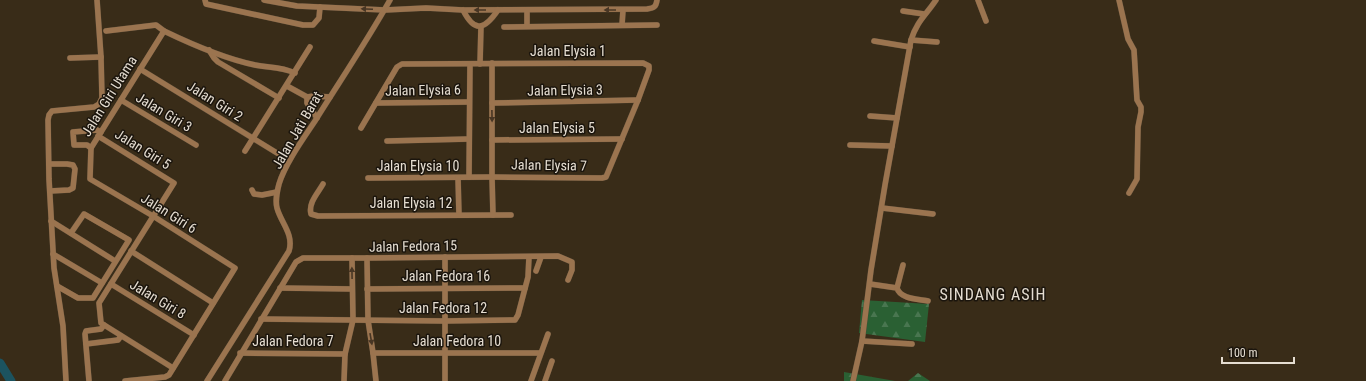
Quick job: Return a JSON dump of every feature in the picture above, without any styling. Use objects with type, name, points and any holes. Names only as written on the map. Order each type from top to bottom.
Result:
[{"type":"street","points":[[66,381],[63,326],[56,286],[53,254],[48,120],[52,111],[94,107],[99,104],[102,98],[98,0]]},
{"type":"street","points":[[205,0],[206,4],[303,25],[313,25],[319,18],[320,7]]},
{"type":"street","points":[[264,0],[297,6],[384,10],[426,8],[463,10],[623,10],[653,8],[656,5],[657,0]]},
{"type":"street","name":"Jalan Jati Barat","points":[[207,381],[288,251],[290,242],[287,227],[278,210],[276,198],[280,182],[295,153],[390,0]]},
{"type":"street","points":[[853,381],[862,341],[892,146],[911,40],[914,30],[924,14],[936,0]]},
{"type":"street","points":[[978,0],[986,21]]},
{"type":"street","points":[[1119,0],[1128,39],[1134,50],[1138,100],[1141,106],[1138,127],[1137,179],[1129,193]]},
{"type":"street","points":[[463,10],[471,22],[481,26],[484,26],[498,10]]},
{"type":"street","points":[[527,10],[527,26]]},
{"type":"street","points":[[622,25],[623,10]]},
{"type":"street","points":[[903,11],[924,14]]},
{"type":"street","points":[[106,31],[156,25],[164,31],[209,50],[255,64],[284,68],[295,73]]},
{"type":"street","points":[[504,27],[657,25]]},
{"type":"street","points":[[480,64],[481,26]]},
{"type":"street","name":"Jalan Giri Utama","points":[[90,179],[91,148],[164,31]]},
{"type":"street","points":[[911,40],[937,42]]},
{"type":"street","points":[[874,42],[910,48]]},
{"type":"street","points":[[245,151],[310,47]]},
{"type":"street","points":[[209,50],[218,62],[279,98]]},
{"type":"street","points":[[70,58],[101,57]]},
{"type":"street","points":[[492,63],[492,177],[494,215]]},
{"type":"street","name":"Jalan Elysia 1","points":[[376,102],[397,67],[402,64],[492,63],[643,63],[649,66],[649,70],[638,100]]},
{"type":"street","points":[[469,177],[470,64]]},
{"type":"street","name":"Jalan Giri 2","points":[[140,69],[277,153]]},
{"type":"street","points":[[286,86],[307,97],[330,97]]},
{"type":"street","points":[[307,97],[306,103],[317,118]]},
{"type":"street","name":"Jalan Giri 3","points":[[121,100],[196,145]]},
{"type":"street","points":[[622,139],[638,100]]},
{"type":"street","name":"Jalan Elysia 3","points":[[492,103],[638,100]]},
{"type":"street","points":[[361,128],[376,102]]},
{"type":"street","name":"Jalan Elysia 6","points":[[376,102],[469,102]]},
{"type":"street","points":[[870,116],[897,118]]},
{"type":"street","points":[[91,148],[87,145],[74,145],[73,132],[97,130],[100,134]]},
{"type":"street","name":"Jalan Giri 5","points":[[100,134],[174,183],[153,216]]},
{"type":"street","points":[[387,141],[469,139]]},
{"type":"street","name":"Jalan Elysia 5","points":[[492,140],[622,139]]},
{"type":"street","name":"Jalan Elysia 7","points":[[469,177],[602,178],[606,177],[622,139]]},
{"type":"street","points":[[850,145],[892,146]]},
{"type":"street","points":[[49,164],[70,164],[73,165],[74,169],[73,188],[69,190],[50,191]]},
{"type":"street","name":"Jalan Elysia 10","points":[[368,178],[469,177]]},
{"type":"street","points":[[458,178],[459,215]]},
{"type":"street","name":"Jalan Giri 6","points":[[90,179],[153,216],[235,268],[213,302]]},
{"type":"street","name":"Jalan Elysia 12","points":[[323,184],[311,204],[310,210],[311,214],[318,216],[511,215]]},
{"type":"street","points":[[252,190],[254,194],[258,195],[277,192]]},
{"type":"street","points":[[882,208],[933,214]]},
{"type":"street","points":[[56,286],[78,298],[93,298],[128,240],[84,214],[71,233]]},
{"type":"street","points":[[89,381],[86,331],[102,329],[99,303],[153,216]]},
{"type":"street","points":[[51,221],[115,262]]},
{"type":"street","points":[[126,381],[165,377],[169,375],[213,302],[131,252]]},
{"type":"street","points":[[53,254],[102,283]]},
{"type":"street","name":"Jalan Fedora 15","points":[[280,288],[298,259],[308,257],[367,258],[558,256],[572,262],[572,270],[568,280]]},
{"type":"street","points":[[445,257],[445,381]]},
{"type":"street","points":[[525,288],[529,270],[529,257]]},
{"type":"street","points":[[536,271],[541,257]]},
{"type":"street","points":[[344,381],[345,354],[353,320],[352,258]]},
{"type":"street","points":[[367,258],[368,320],[376,381]]},
{"type":"street","points":[[903,265],[898,288],[899,292],[902,295],[928,301]]},
{"type":"street","name":"Jalan Giri 8","points":[[111,284],[194,334]]},
{"type":"street","points":[[870,284],[898,288]]},
{"type":"street","points":[[225,381],[240,353],[280,288],[352,289]]},
{"type":"street","name":"Jalan Fedora 16","points":[[368,289],[525,288]]},
{"type":"street","name":"Jalan Fedora 12","points":[[261,319],[515,320],[517,318],[525,288]]},
{"type":"street","points":[[102,324],[173,368]]},
{"type":"street","points":[[531,381],[548,334]]},
{"type":"street","points":[[86,344],[118,340],[121,336]]},
{"type":"street","points":[[862,341],[912,344]]},
{"type":"street","name":"Jalan Fedora 7","points":[[240,353],[345,354]]},
{"type":"street","name":"Jalan Fedora 10","points":[[373,353],[540,353]]},
{"type":"street","points":[[545,381],[552,361]]},
{"type":"green space","points":[[862,300],[929,304],[925,342],[859,333]]},
{"type":"green space","points":[[844,372],[895,381],[844,381]]},
{"type":"green space","points":[[918,373],[930,381],[908,381]]},
{"type":"waterway","points":[[0,363],[11,381]]},
{"type":"district","name":"SINDANG ASIH","points":[[993,294]]}]
